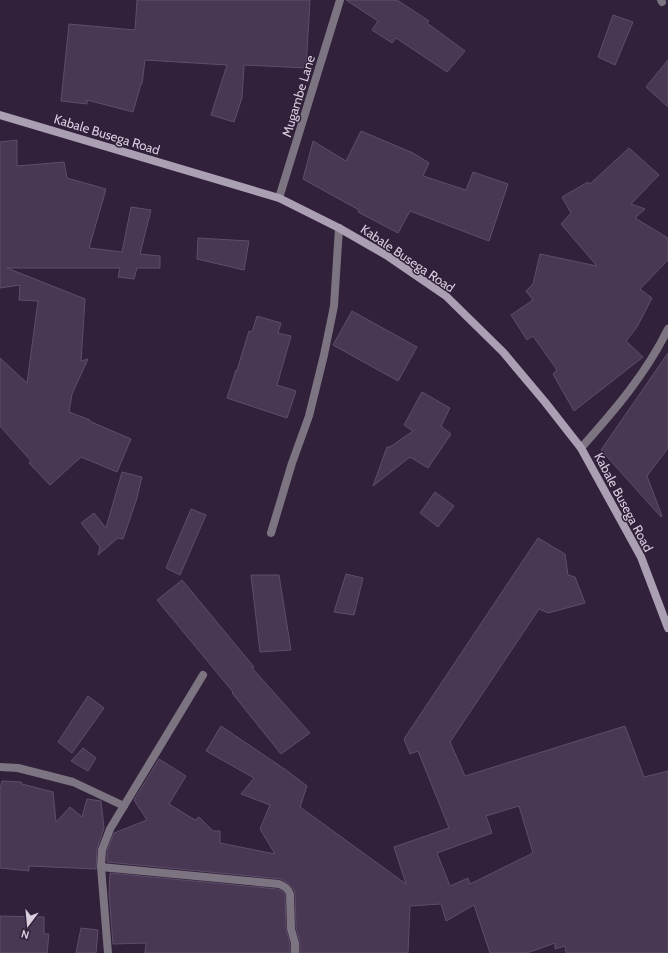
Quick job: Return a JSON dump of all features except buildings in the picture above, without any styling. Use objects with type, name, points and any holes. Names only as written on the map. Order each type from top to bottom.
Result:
[{"type":"street","name":"Mugambe Lane","points":[[279,198],[340,0]]},
{"type":"street","name":"Kabale Busega Road","points":[[0,115],[279,198],[339,228],[386,255],[446,296],[503,352],[581,448],[641,558],[668,628]]},
{"type":"street","points":[[271,533],[292,463],[309,416],[324,355],[334,306],[339,228]]},
{"type":"street","points":[[581,448],[621,403],[645,369],[668,330]]},
{"type":"street","points":[[108,953],[101,867],[102,850],[110,829],[203,675]]},
{"type":"street","points":[[0,768],[18,768],[73,782],[124,806]]},
{"type":"street","points":[[101,867],[279,884],[285,887],[290,894],[291,929],[295,943],[295,953]]}]
